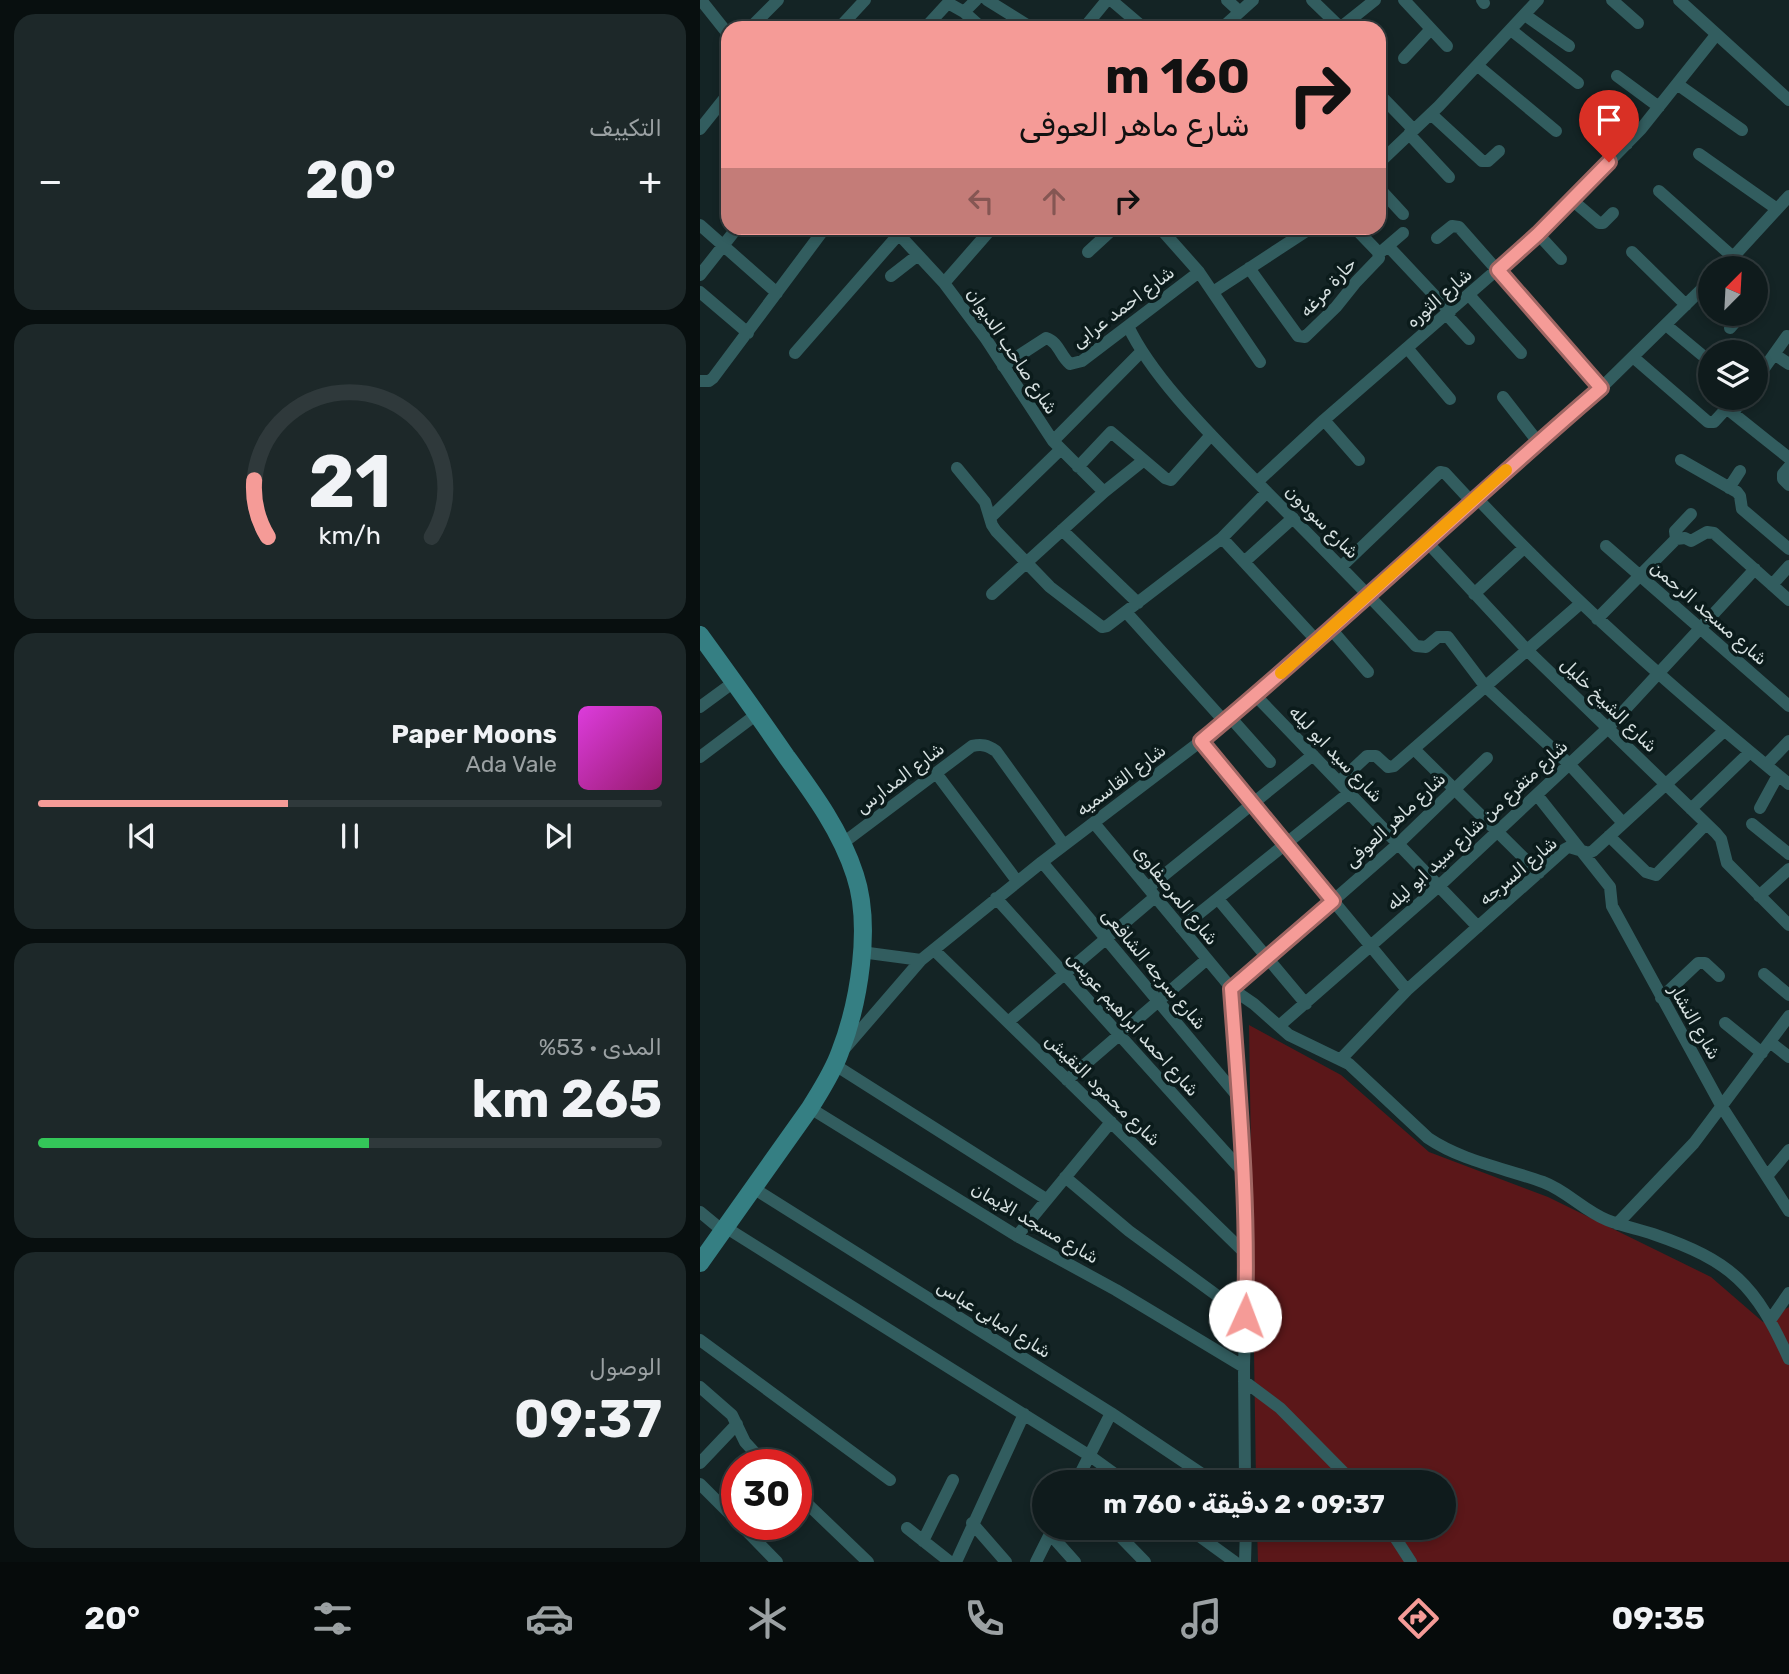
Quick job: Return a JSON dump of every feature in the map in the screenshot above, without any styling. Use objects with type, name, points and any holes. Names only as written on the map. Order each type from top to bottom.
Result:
[{"type":"main road","points":[[700,636],[806,783],[843,843],[856,878],[862,915],[861,952],[851,1021],[837,1059],[810,1108],[700,1264]]},
{"type":"street","points":[[701,0],[721,25]]},
{"type":"street","points":[[757,21],[778,0]]},
{"type":"street","points":[[846,21],[865,0]]},
{"type":"street","points":[[964,12],[976,0]]},
{"type":"street","points":[[987,0],[1021,21]]},
{"type":"street","points":[[1227,0],[1240,12]]},
{"type":"street","points":[[1230,21],[1253,0]]},
{"type":"street","points":[[1312,0],[1334,21]]},
{"type":"street","points":[[1350,21],[1375,0]]},
{"type":"street","points":[[1404,0],[1447,46]]},
{"type":"street","points":[[1386,156],[1478,66],[1538,0]]},
{"type":"street","points":[[1612,0],[1639,23]]},
{"type":"street","points":[[1679,0],[1789,100]]},
{"type":"street","points":[[1093,21],[1116,2],[1136,21]]},
{"type":"street","points":[[931,21],[948,3],[974,21]]},
{"type":"street","points":[[1525,15],[1569,46]]},
{"type":"street","points":[[1404,58],[1431,29]]},
{"type":"street","points":[[1511,30],[1578,83]]},
{"type":"street","name":"شارع الثوره","points":[[1257,482],[1324,420],[1538,234],[1627,144],[1716,36]]},
{"type":"street","points":[[1478,66],[1556,131]]},
{"type":"street","points":[[1617,76],[1659,107]]},
{"type":"street","points":[[1677,84],[1742,130]]},
{"type":"street","points":[[1386,102],[1449,177]]},
{"type":"street","points":[[700,130],[721,103]]},
{"type":"street","points":[[1431,114],[1482,161],[1488,161],[1499,151]]},
{"type":"street","points":[[1592,117],[1627,144]]},
{"type":"street","points":[[1699,154],[1777,209]]},
{"type":"street","points":[[1659,191],[1720,256]]},
{"type":"street","points":[[1386,196],[1403,214]]},
{"type":"street","points":[[1735,256],[1789,196]]},
{"type":"street","points":[[1572,200],[1599,223],[1603,223],[1613,213]]},
{"type":"street","points":[[700,225],[777,293]]},
{"type":"street","points":[[1437,238],[1452,226],[1457,226],[1601,388]]},
{"type":"street","points":[[1382,252],[1403,233]]},
{"type":"street","points":[[1538,234],[1561,258]]},
{"type":"street","points":[[700,275],[732,235]]},
{"type":"street","points":[[702,381],[713,378],[820,235]]},
{"type":"street","points":[[795,353],[893,235]]},
{"type":"street","name":"شارع صاحب الديوان","points":[[900,235],[944,283],[986,339],[1056,446],[1104,492]]},
{"type":"street","points":[[944,283],[986,235]]},
{"type":"street","points":[[1088,252],[1106,235]]},
{"type":"street","points":[[1167,235],[1199,272],[1260,362]]},
{"type":"street","points":[[1213,292],[1300,235]]},
{"type":"street","points":[[1363,235],[1448,314],[1469,340]]},
{"type":"street","name":"حارة مرغه","points":[[1249,268],[1297,336],[1303,338],[1336,307],[1382,252]]},
{"type":"street","points":[[1632,252],[1686,305]]},
{"type":"street","points":[[891,276],[918,254]]},
{"type":"street","name":"شارع احمد عرابى","points":[[1003,366],[1046,338],[1055,343],[1066,360],[1075,364],[1199,272]]},
{"type":"street","points":[[700,292],[748,333]]},
{"type":"street","name":"شارع القاسميه","points":[[837,1059],[921,960],[1017,881],[1256,696],[1601,388],[1698,293]]},
{"type":"street","points":[[1469,295],[1521,353]]},
{"type":"street","points":[[1666,324],[1698,352]]},
{"type":"street","name":"شارع سودون","points":[[1128,326],[1141,352],[1210,435],[1416,646],[1426,647],[1438,637],[1448,637],[1485,686],[1569,764],[1623,823]]},
{"type":"street","points":[[1768,359],[1787,336]]},
{"type":"street","points":[[1408,349],[1450,399]]},
{"type":"street","points":[[990,518],[1141,352]]},
{"type":"street","points":[[1774,354],[1789,364]]},
{"type":"street","points":[[1633,357],[1708,422],[1714,422],[1725,410],[1733,413],[1789,458]]},
{"type":"street","points":[[1503,397],[1538,442]]},
{"type":"street","points":[[1324,420],[1359,460]]},
{"type":"street","points":[[1078,467],[1111,432],[1165,478],[1171,480],[1210,435]]},
{"type":"street","points":[[992,594],[1104,492],[1144,460]]},
{"type":"street","points":[[1681,460],[1740,496],[1742,509],[1789,549]]},
{"type":"street","points":[[1789,467],[1783,474],[1783,479],[1789,485]]},
{"type":"street","points":[[957,468],[985,502],[996,531],[1050,587],[1102,627],[1126,612],[1222,538],[1267,492]]},
{"type":"street","points":[[1729,488],[1740,471]]},
{"type":"street","points":[[1341,567],[1440,472],[1445,473],[1580,604],[1724,731],[1789,784]]},
{"type":"street","points":[[1676,540],[1675,531],[1691,514]]},
{"type":"street","points":[[1244,562],[1293,518]]},
{"type":"street","points":[[1062,530],[1138,603]]},
{"type":"street","points":[[1597,619],[1676,540],[1685,538],[1691,541],[1711,532],[1789,600]]},
{"type":"street","points":[[1222,538],[1317,641]]},
{"type":"street","name":"شارع الشيخ خليل","points":[[1427,541],[1527,650],[1721,839],[1727,863],[1789,925]]},
{"type":"street","name":"شارع مسجد الرحمن","points":[[1606,546],[1789,706]]},
{"type":"street","points":[[1474,594],[1524,548]]},
{"type":"street","points":[[1772,585],[1789,566]]},
{"type":"street","name":"شارع متفرع من شارع سيد ابو ليله","points":[[1279,1027],[1439,886],[1607,729],[1755,569]]},
{"type":"street","points":[[1339,782],[1367,756],[1376,756],[1388,767],[1394,766],[1580,604]]},
{"type":"street","points":[[1126,612],[1270,762]]},
{"type":"street","points":[[1331,629],[1368,672]]},
{"type":"street","points":[[700,707],[734,682]]},
{"type":"street","name":"شارع سيد ابو ليله","points":[[1256,696],[1478,927]]},
{"type":"street","points":[[700,757],[757,714]]},
{"type":"street","name":"شارع السرجه","points":[[1341,1059],[1408,990],[1565,849],[1569,847],[1589,853],[1593,851],[1664,783],[1724,731]]},
{"type":"street","points":[[1201,741],[1408,990]]},
{"type":"street","points":[[1766,765],[1789,741]]},
{"type":"street","name":"شارع المدارس","points":[[843,843],[972,746],[981,744],[996,751],[1064,845]]},
{"type":"street","points":[[1414,749],[1539,873]]},
{"type":"street","points":[[1690,809],[1750,752]]},
{"type":"street","points":[[1008,1022],[1106,939],[1151,892],[1252,803],[1312,755]]},
{"type":"street","name":"شارع ماهر العوفى","points":[[1231,989],[1398,844],[1487,758]]},
{"type":"street","points":[[936,773],[1017,881]]},
{"type":"street","points":[[1760,808],[1778,775]]},
{"type":"street","points":[[1181,929],[1349,793]]},
{"type":"street","name":"شارع النشار","points":[[1537,795],[1610,887],[1612,906],[1661,998],[1722,1107],[1789,1211]]},
{"type":"street","name":"شارع المرصفاوى","points":[[1094,822],[1231,989],[1254,1004],[1279,1027],[1301,1042],[1341,1059],[1359,1072],[1428,1138],[1439,1145],[1485,1164],[1561,1189],[1596,1215],[1617,1224],[1652,1233],[1712,1257],[1741,1280],[1771,1319],[1789,1359]]},
{"type":"street","points":[[1609,836],[1646,872],[1656,875],[1706,824]]},
{"type":"street","points":[[1752,824],[1789,854]]},
{"type":"street","name":"شارع سرجه الشافعى","points":[[1042,862],[1239,1099]]},
{"type":"street","points":[[1759,896],[1789,869]]},
{"type":"street","name":"شارع احمد ابراهيم عويس","points":[[996,898],[1244,1173]]},
{"type":"street","points":[[1218,899],[1306,1004]]},
{"type":"street","name":"شارع محمود النقيش","points":[[934,950],[1247,1255]]},
{"type":"street","points":[[861,952],[921,960]]},
{"type":"street","points":[[1067,1080],[1206,960]]},
{"type":"street","points":[[1661,998],[1698,963],[1705,963],[1719,976]]},
{"type":"street","points":[[1764,974],[1789,995]]},
{"type":"street","points":[[1231,989],[1247,1255],[1245,1470]]},
{"type":"street","points":[[1617,1224],[1694,1143],[1789,1016]]},
{"type":"street","points":[[1725,1023],[1762,1053]]},
{"type":"street","points":[[1770,1042],[1789,1057]]},
{"type":"street","points":[[837,1059],[1046,1199]]},
{"type":"street","name":"شارع مسجد الايمان","points":[[810,1108],[1017,1236],[1116,1290],[1244,1367]]},
{"type":"street","points":[[1017,1236],[1111,1122]]},
{"type":"street","points":[[1768,1175],[1788,1154]]},
{"type":"street","points":[[1065,1177],[1129,1231],[1245,1316]]},
{"type":"street","name":"شارع امبابى عباس","points":[[752,1188],[1111,1413],[1196,1470]]},
{"type":"street","points":[[700,1212],[1109,1470]]},
{"type":"street","points":[[1771,1319],[1789,1293]]},
{"type":"street","points":[[700,1339],[890,1480]]},
{"type":"street","points":[[1244,1381],[1295,1423],[1341,1470]]},
{"type":"street","points":[[700,1387],[725,1407],[751,1449]]},
{"type":"street","points":[[1082,1470],[1111,1413]]},
{"type":"street","points":[[956,1562],[1024,1414]]},
{"type":"street","points":[[700,1463],[737,1424]]},
{"type":"street","points":[[923,1541],[953,1480]]},
{"type":"street","points":[[700,1484],[721,1506]]},
{"type":"street","points":[[812,1508],[868,1562]]},
{"type":"street","points":[[972,1523],[1006,1562]]},
{"type":"street","points":[[906,1528],[950,1562]]},
{"type":"street","points":[[755,1540],[777,1562]]},
{"type":"street","points":[[1036,1562],[1047,1540]]},
{"type":"street","points":[[1059,1540],[1075,1562]]},
{"type":"street","points":[[1124,1540],[1145,1562]]},
{"type":"street","points":[[1205,1540],[1235,1562]]},
{"type":"street","points":[[1245,1540],[1245,1562]]},
{"type":"street","points":[[1397,1540],[1411,1562]]},
{"type":"shaded area","points":[[1249,1025],[1341,1075],[1429,1152],[1548,1197],[1711,1277],[1763,1322],[1789,1307],[1789,1562],[1258,1562],[1257,1540],[1456,1540],[1456,1470],[1256,1470]]},
{"type":"slow traffic","points":[[1281,673],[1506,470]]},
{"type":"route","points":[[1245,1316],[1247,1255],[1244,1173],[1231,989],[1333,901],[1201,741],[1256,696],[1471,501],[1601,388],[1498,270],[1609,162]]}]
